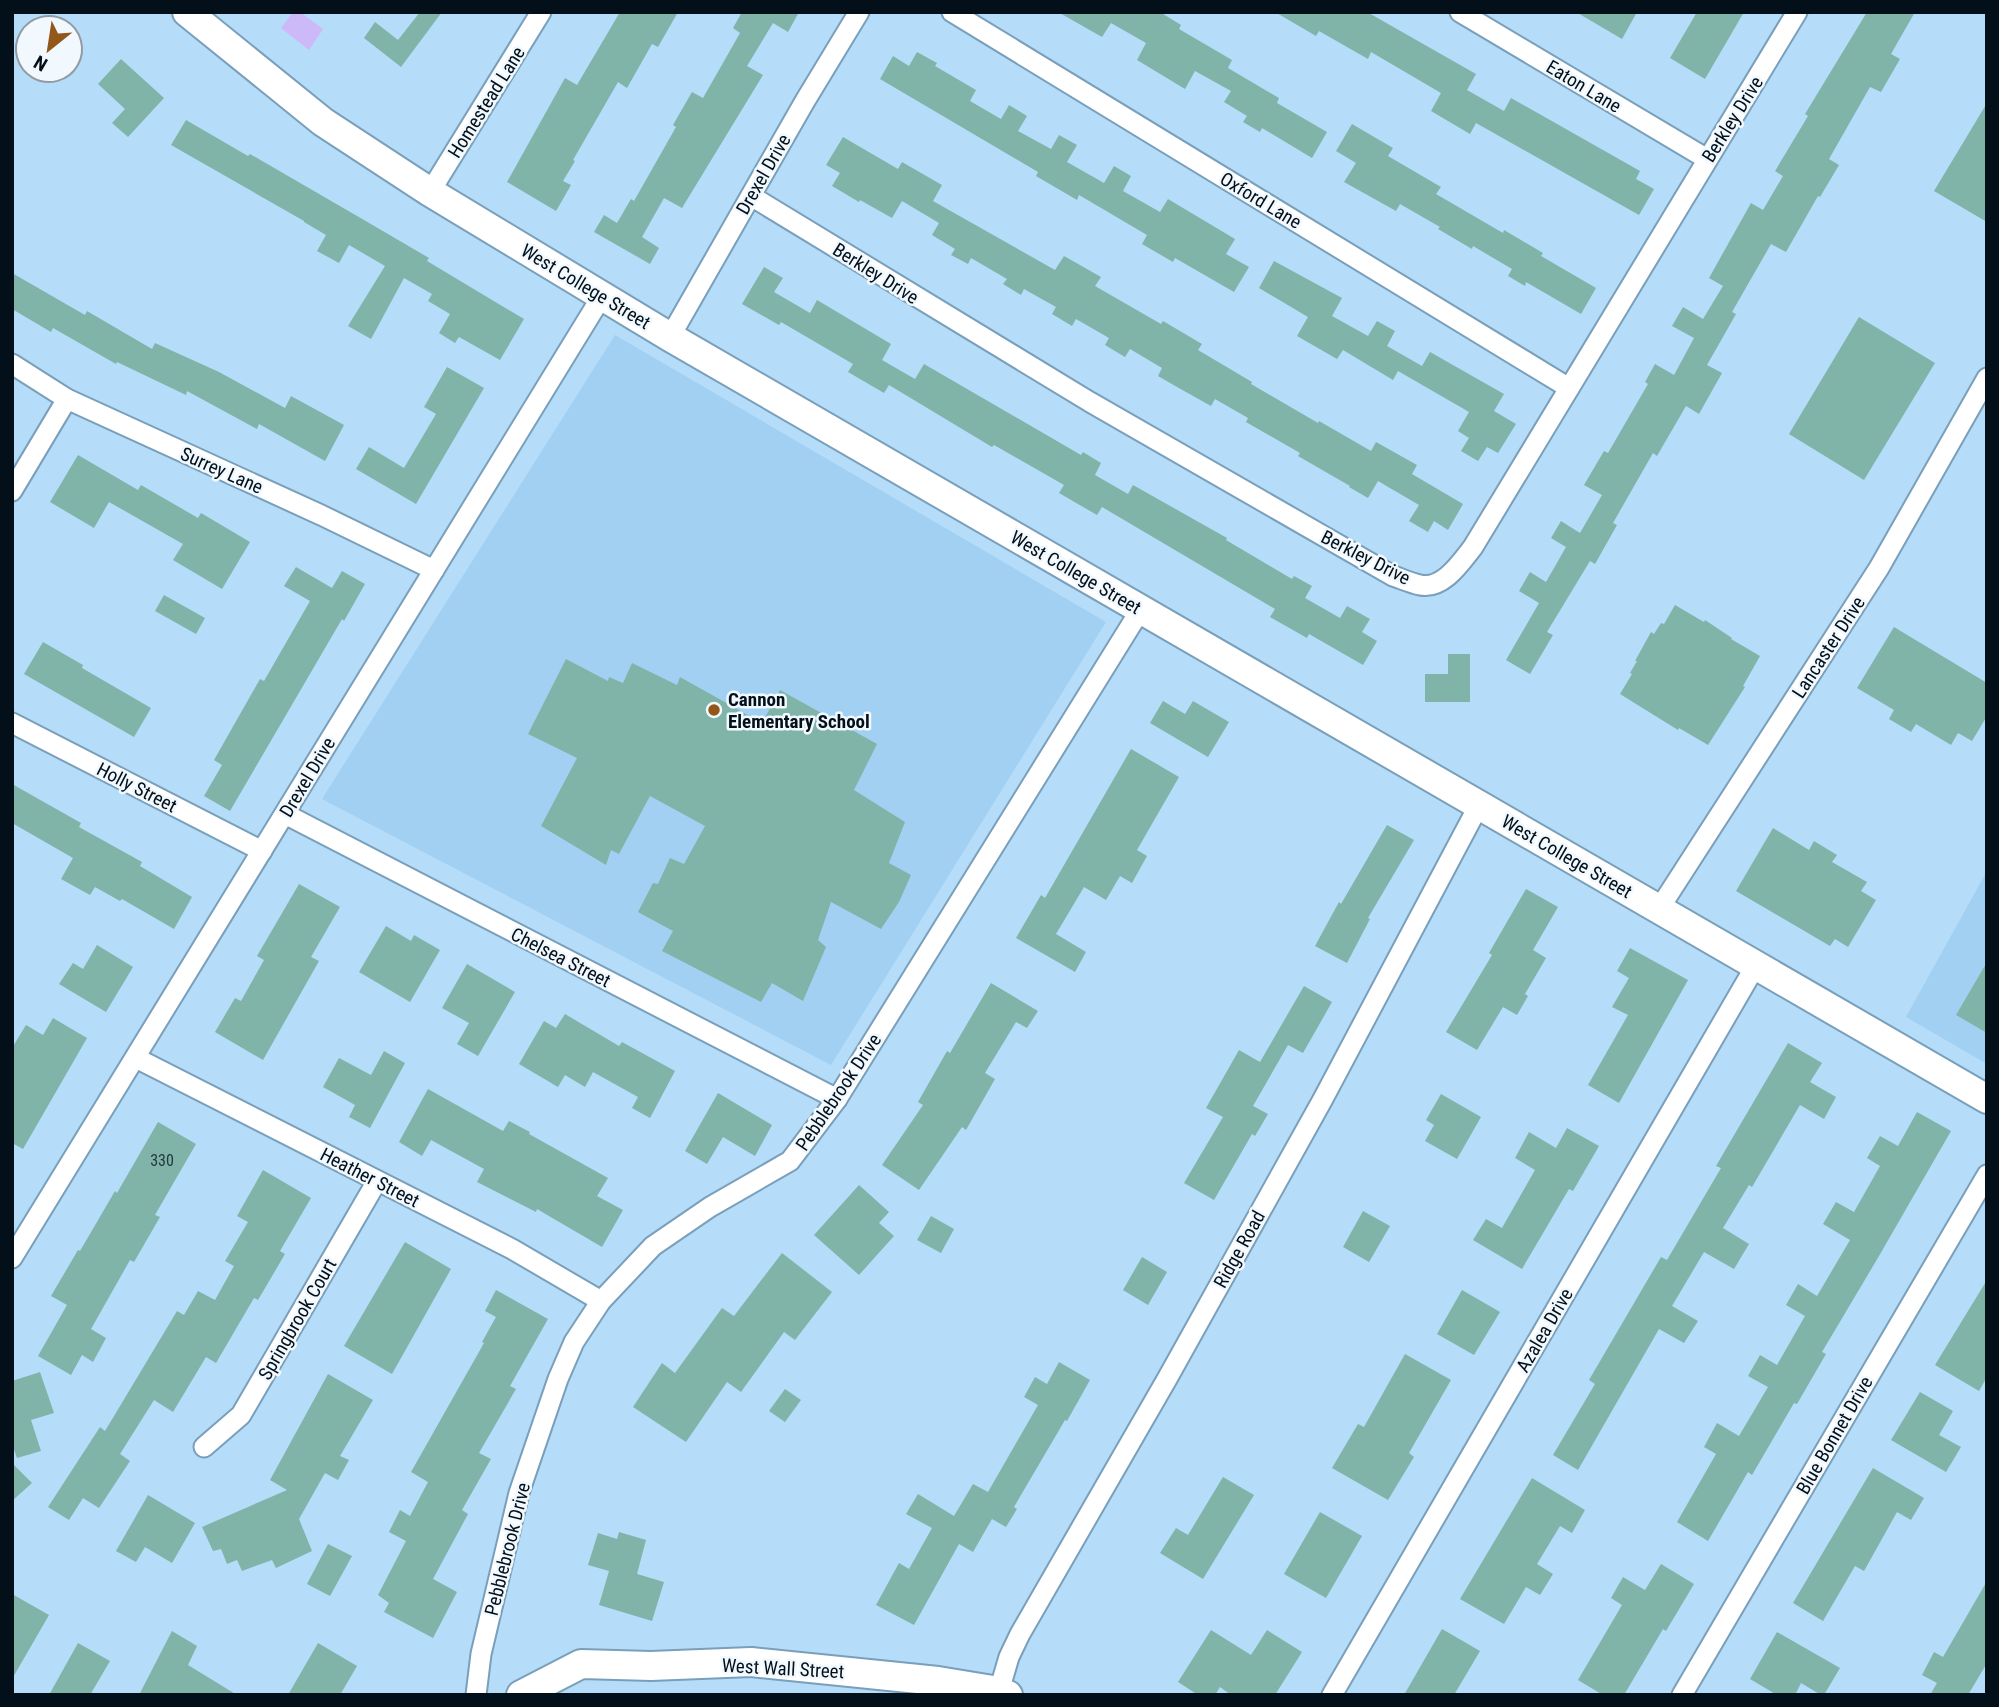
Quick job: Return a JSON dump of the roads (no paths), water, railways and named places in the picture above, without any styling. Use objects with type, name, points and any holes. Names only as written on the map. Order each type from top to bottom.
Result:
[{"type":"street","name":"West College Street","points":[[187,12],[323,122],[430,192],[602,296],[1987,1099]]},
{"type":"street","name":"Homestead Lane","points":[[430,192],[541,12]]},
{"type":"street","name":"Drexel Drive","points":[[670,337],[859,12]]},
{"type":"street","name":"Oxford Lane","points":[[952,12],[1569,388]]},
{"type":"street","name":"Eaton Lane","points":[[1460,12],[1707,159]]},
{"type":"street","name":"Berkley Drive","points":[[751,196],[1090,402],[1393,576],[1423,586],[1435,584],[1453,571],[1473,547],[1797,12]]},
{"type":"street","name":"Drexel Drive","points":[[12,1258],[602,296]]},
{"type":"street","name":"Surrey Lane","points":[[12,364],[67,399],[321,515],[434,570]]},
{"type":"street","name":"Lancaster Drive","points":[[1659,909],[1879,568],[1987,378]]},
{"type":"street","points":[[12,491],[67,399]]},
{"type":"street","name":"Pebblebrook Drive","points":[[476,1695],[481,1654],[519,1493],[558,1379],[574,1342],[601,1301],[653,1246],[710,1207],[790,1161],[837,1099],[1140,609]]},
{"type":"street","name":"Holly Street","points":[[12,723],[262,851]]},
{"type":"street","name":"Ridge Road","points":[[1004,1693],[1009,1657],[1020,1634],[1324,1099],[1479,805]]},
{"type":"street","name":"Chelsea Street","points":[[285,814],[837,1099]]},
{"type":"street","name":"Azalea Drive","points":[[1332,1695],[1756,965]]},
{"type":"street","name":"Heather Street","points":[[136,1058],[512,1250],[601,1301]]},
{"type":"street","name":"Blue Bonnet Drive","points":[[1682,1695],[1987,1175]]},
{"type":"street","name":"Springbrook Court","points":[[204,1447],[242,1415],[377,1181]]},
{"type":"street","name":"West Wall Street","points":[[521,1695],[581,1664],[651,1666],[751,1662],[938,1681],[1004,1693]]},
{"type":"place","name":"Cannon Elementary School","points":[[714,710]]}]
